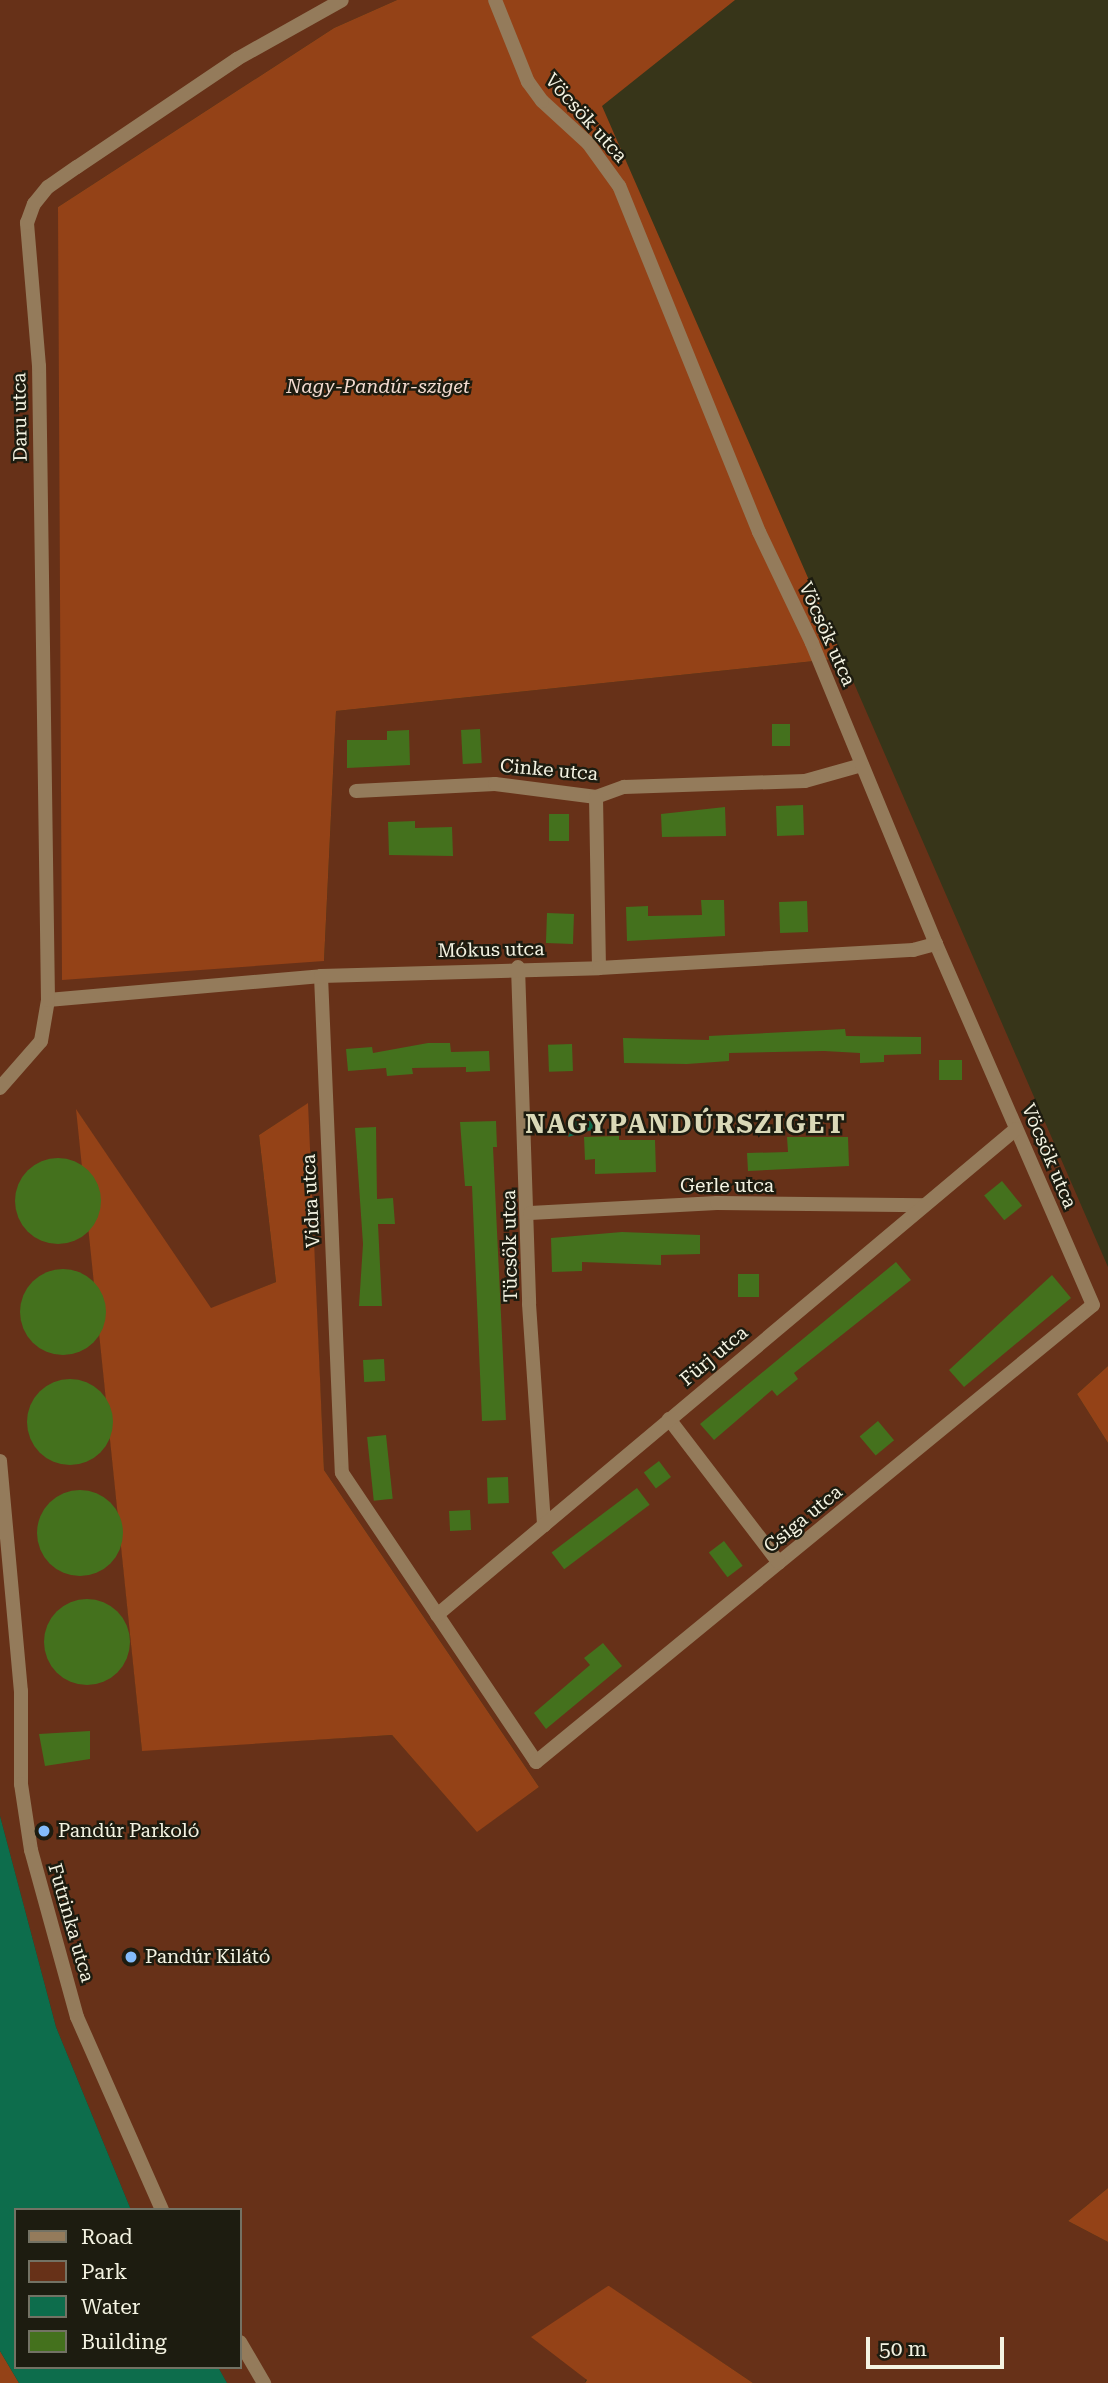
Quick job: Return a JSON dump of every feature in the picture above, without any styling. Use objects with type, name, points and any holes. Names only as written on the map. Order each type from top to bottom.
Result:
[{"type":"street","name":"Daru utca","points":[[48,1000],[39,366],[27,223],[34,204],[48,187],[76,167],[237,59],[342,0]]},
{"type":"street","name":"Vöcsök utca","points":[[495,0],[528,82],[542,101],[588,143],[619,186],[759,532],[813,643],[936,944],[1093,1305]]},
{"type":"street","name":"Cinke utca","points":[[356,791],[495,783],[596,797],[624,787],[805,781],[862,765]]},
{"type":"street","points":[[596,797],[599,968]]},
{"type":"street","name":"Mókus utca","points":[[48,1000],[321,976],[518,967],[599,968],[913,950],[936,944]]},
{"type":"street","name":"Tücsök utca","points":[[518,967],[530,1213],[529,1304],[544,1525]]},
{"type":"street","name":"Vidra utca","points":[[321,976],[342,1473],[536,1762]]},
{"type":"street","points":[[0,1088],[41,1041],[48,1000]]},
{"type":"street","name":"Fürj utca","points":[[437,1615],[1016,1129]]},
{"type":"street","name":"Gerle utca","points":[[530,1213],[717,1203],[924,1205]]},
{"type":"street","name":"Csiga utca","points":[[536,1762],[1093,1305]]},
{"type":"street","points":[[669,1419],[779,1563]]},
{"type":"street","name":"Futrinka utca","points":[[0,1461],[21,1691],[21,1784],[31,1850],[77,2017],[161,2208]]},
{"type":"street","points":[[242,2345],[264,2383]]},
{"type":"green space","points":[[0,0],[397,0],[334,28],[58,207],[324,961],[336,711],[843,658],[1108,1267],[1108,1366],[1077,1394],[1108,1443],[1108,2188],[1068,2221],[1108,2242],[1108,2383],[753,2383],[608,2286],[585,2383],[227,2383],[219,2369],[242,2369],[242,2208],[130,2208],[56,2027],[0,1816]],"holes":[[[307,1104],[324,1470],[539,1787],[477,1831],[392,1735],[142,1750],[77,1111],[210,1309],[276,1282],[259,1135]]]},
{"type":"green space","name":"Nagy-Pandúr-sziget","points":[[397,0],[735,0],[602,106],[843,658],[336,711],[324,961],[62,980],[58,207],[334,28]]},
{"type":"green space","points":[[308,1103],[324,1470],[539,1787],[477,1832],[392,1735],[142,1751],[76,1109],[211,1308],[276,1282],[259,1135]]},
{"type":"green space","points":[[1108,1366],[1108,1443],[1077,1394]]},
{"type":"green space","points":[[1108,2188],[1108,2242],[1068,2221]]},
{"type":"green space","points":[[608,2286],[753,2383],[585,2383],[587,2380],[531,2337]]},
{"type":"green space","points":[[0,2351],[19,2383],[0,2383]]},
{"type":"water","points":[[574,1121],[594,1121],[592,1130],[568,1137]]},
{"type":"water","points":[[0,1816],[56,2027],[130,2208],[14,2208],[14,2369],[219,2369],[227,2383],[19,2383],[0,2351]]},
{"type":"building","points":[[772,724],[790,724],[790,746],[772,746]]},
{"type":"building","points":[[480,729],[482,763],[463,764],[461,730]]},
{"type":"building","points":[[409,730],[410,765],[347,768],[347,740],[387,740],[387,731]]},
{"type":"building","points":[[803,805],[804,835],[777,836],[776,806]]},
{"type":"building","points":[[725,807],[726,836],[662,837],[661,814]]},
{"type":"building","points":[[549,814],[569,814],[569,841],[549,841]]},
{"type":"building","points":[[415,821],[415,828],[452,827],[453,856],[389,855],[388,822]]},
{"type":"building","points":[[701,900],[724,900],[725,936],[627,941],[626,907],[648,906],[648,916],[702,915]]},
{"type":"building","points":[[807,901],[808,932],[780,933],[779,902]]},
{"type":"building","points":[[547,913],[574,914],[573,944],[546,943]]},
{"type":"building","points":[[845,1029],[846,1036],[921,1037],[921,1054],[884,1055],[884,1062],[860,1063],[860,1053],[824,1051],[729,1053],[729,1061],[687,1064],[624,1063],[623,1038],[709,1040],[709,1036]]},
{"type":"building","points":[[428,1043],[450,1043],[451,1052],[489,1051],[490,1071],[466,1072],[466,1067],[412,1068],[413,1074],[387,1076],[386,1068],[348,1071],[346,1049],[372,1047],[373,1053]]},
{"type":"building","points":[[572,1044],[573,1071],[549,1072],[548,1045]]},
{"type":"building","points":[[939,1060],[962,1060],[962,1080],[939,1080]]},
{"type":"building","points":[[496,1121],[497,1147],[493,1147],[506,1420],[482,1421],[472,1186],[465,1186],[460,1122]]},
{"type":"building","points":[[376,1127],[377,1199],[393,1198],[395,1224],[378,1224],[382,1306],[359,1306],[363,1244],[355,1128]]},
{"type":"building","points":[[619,1136],[619,1140],[655,1140],[656,1172],[595,1174],[595,1159],[585,1160],[584,1137]]},
{"type":"building","points":[[787,1137],[848,1137],[849,1166],[748,1171],[747,1153],[788,1152]]},
{"type":"building","points":[[58,1158],[75,1161],[89,1170],[98,1184],[101,1201],[98,1218],[89,1232],[75,1241],[58,1244],[41,1241],[27,1232],[18,1218],[15,1201],[18,1184],[27,1170],[41,1161]]},
{"type":"building","points":[[1002,1181],[1022,1206],[1004,1220],[984,1195]]},
{"type":"building","points":[[622,1232],[700,1235],[700,1254],[661,1255],[661,1265],[582,1262],[582,1271],[552,1272],[551,1238]]},
{"type":"building","points":[[896,1262],[911,1280],[794,1373],[798,1379],[777,1396],[772,1390],[714,1440],[700,1424]]},
{"type":"building","points":[[63,1269],[80,1272],[94,1281],[103,1295],[106,1312],[103,1329],[94,1343],[80,1352],[63,1355],[46,1352],[32,1343],[23,1329],[20,1312],[23,1295],[32,1281],[46,1272]]},
{"type":"building","points":[[738,1274],[759,1274],[759,1297],[738,1297]]},
{"type":"building","points":[[1052,1275],[1071,1298],[964,1387],[949,1370]]},
{"type":"building","points":[[384,1359],[385,1381],[364,1382],[363,1360]]},
{"type":"building","points":[[70,1379],[87,1382],[101,1391],[110,1405],[113,1422],[110,1439],[101,1453],[87,1462],[70,1465],[53,1462],[39,1453],[30,1439],[27,1422],[30,1405],[39,1391],[53,1382]]},
{"type":"building","points":[[878,1421],[894,1440],[876,1456],[860,1436]]},
{"type":"building","points":[[386,1435],[393,1499],[374,1501],[367,1437]]},
{"type":"building","points":[[659,1461],[671,1477],[656,1488],[644,1472]]},
{"type":"building","points":[[508,1477],[509,1503],[488,1504],[487,1478]]},
{"type":"building","points":[[637,1488],[650,1505],[564,1569],[552,1552]]},
{"type":"building","points":[[80,1490],[97,1493],[111,1502],[120,1516],[123,1533],[120,1550],[111,1564],[97,1573],[80,1576],[63,1573],[49,1564],[40,1550],[37,1533],[40,1516],[49,1502],[63,1493]]},
{"type":"building","points":[[470,1510],[471,1530],[450,1531],[449,1511]]},
{"type":"building","points":[[724,1541],[743,1566],[727,1577],[709,1552]]},
{"type":"building","points":[[87,1599],[104,1602],[118,1611],[127,1625],[130,1642],[127,1659],[118,1673],[104,1682],[87,1685],[70,1682],[56,1673],[47,1659],[44,1642],[47,1625],[56,1611],[70,1602]]},
{"type":"building","points":[[603,1643],[622,1666],[546,1729],[534,1713],[590,1665],[584,1658]]},
{"type":"building","points":[[90,1731],[90,1759],[45,1766],[39,1734]]},
{"type":"place","name":"Pandúr Parkoló","points":[[44,1831]]},
{"type":"place","name":"Pandúr Kilátó","points":[[131,1957]]},
{"type":"district","name":"NAGYPANDÚRSZIGET","points":[[686,1125]]}]
